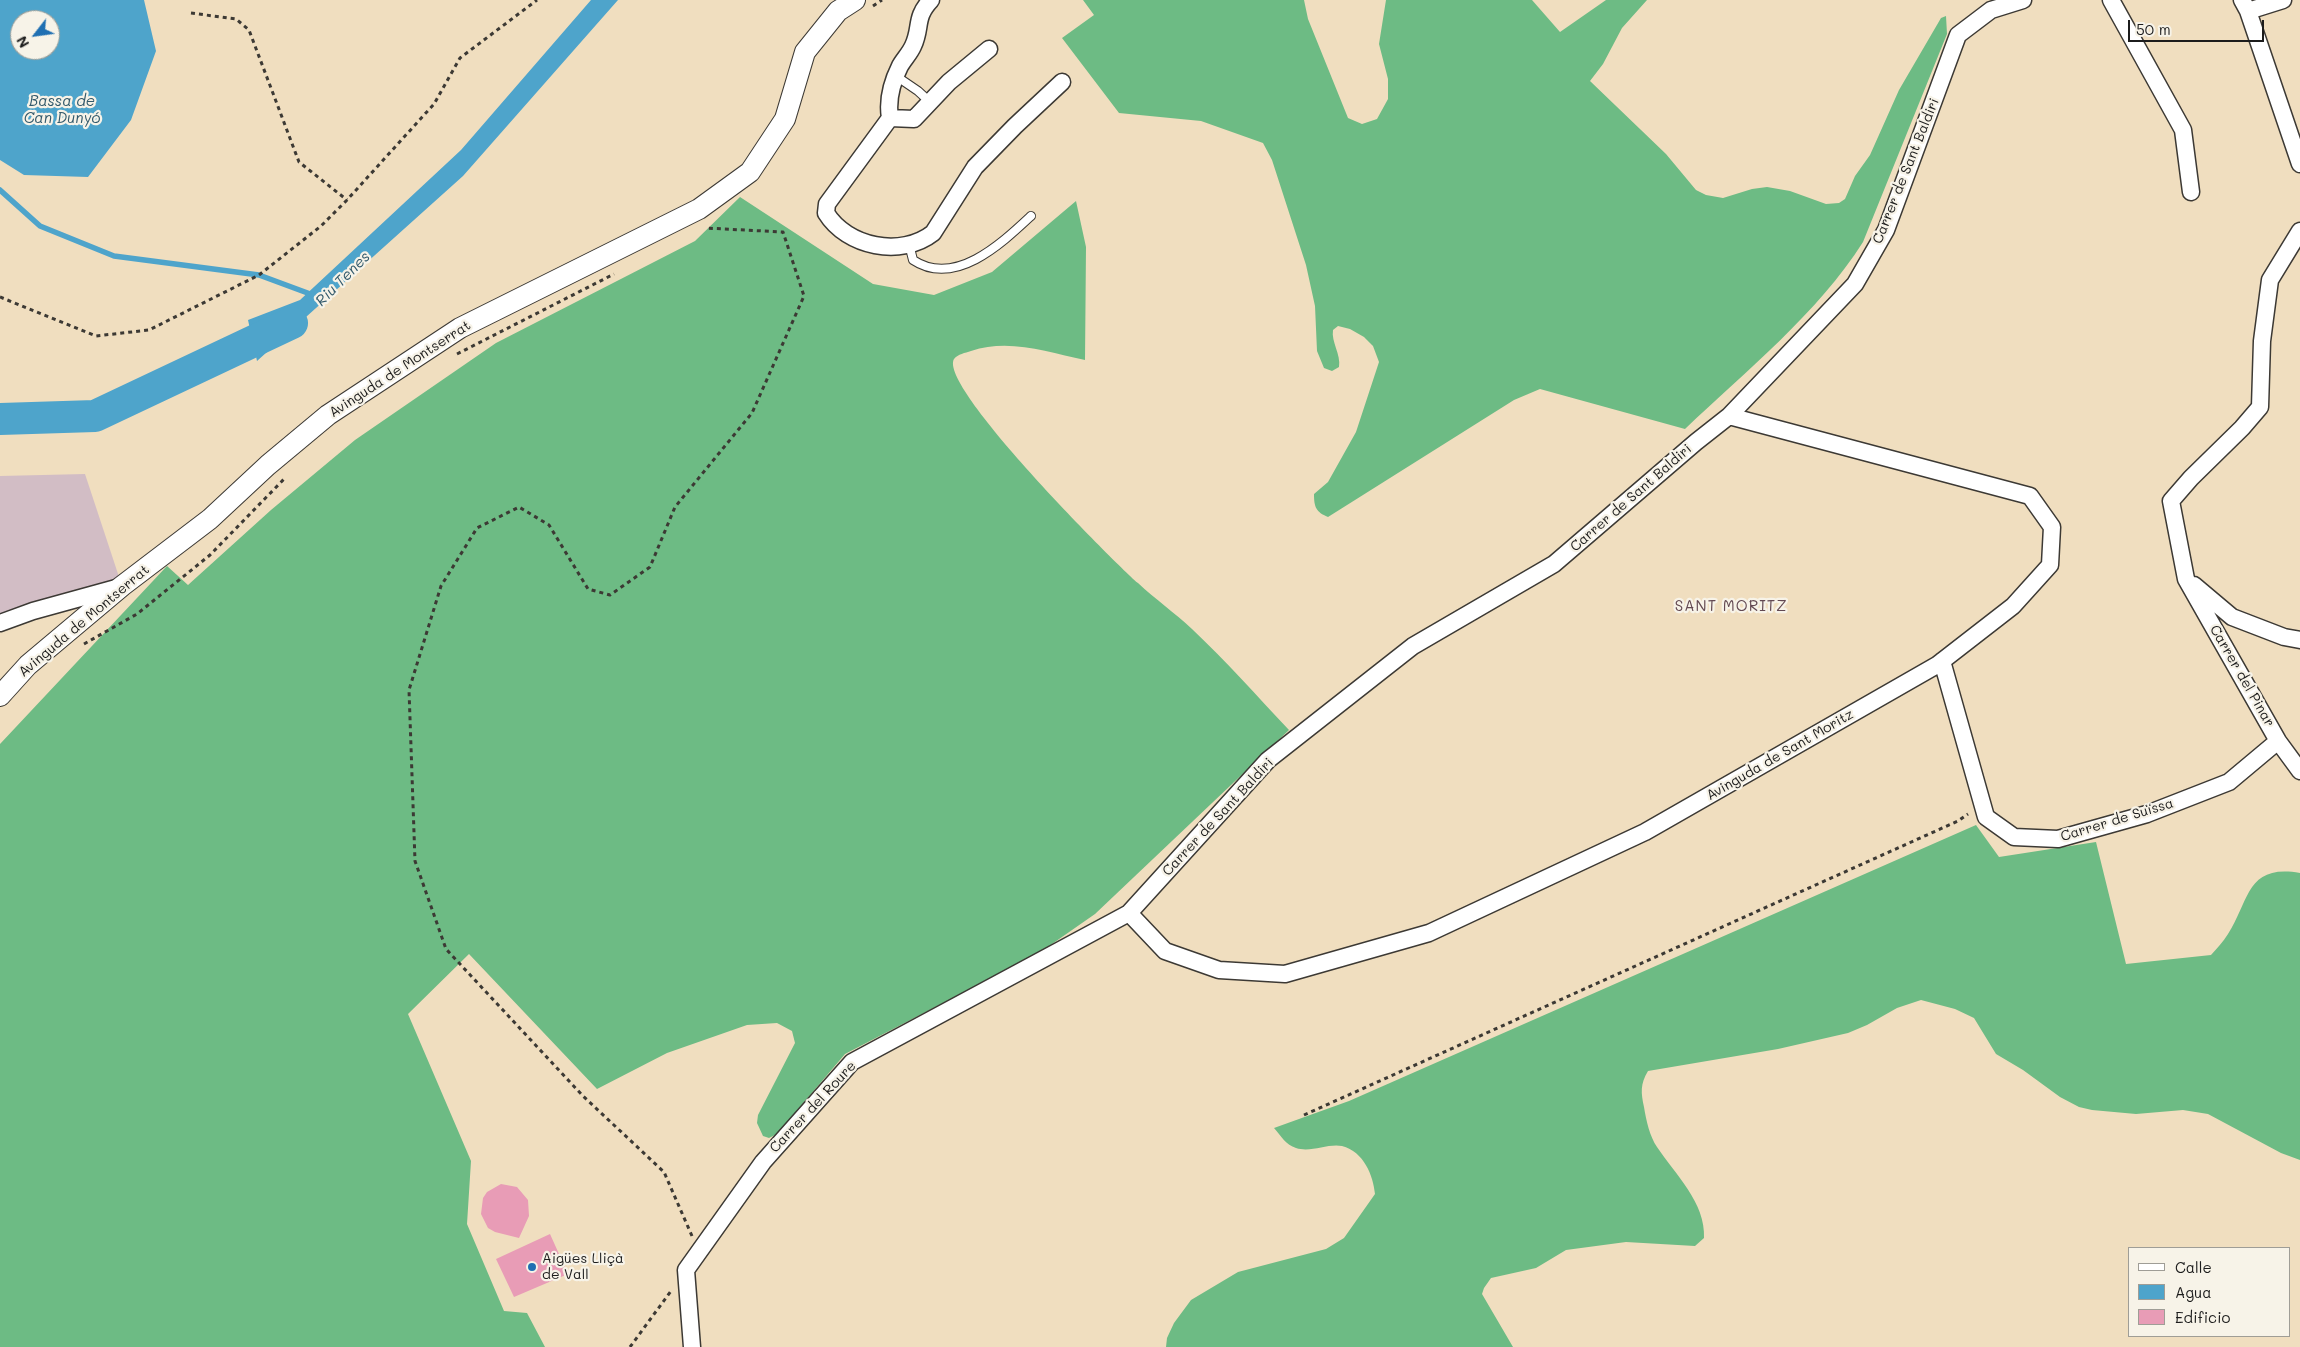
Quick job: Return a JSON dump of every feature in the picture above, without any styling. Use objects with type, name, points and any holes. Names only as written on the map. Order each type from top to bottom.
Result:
[{"type":"street","name":"Avinguda de Montserrat","points":[[0,696],[28,665],[122,586],[210,519],[268,465],[328,415],[452,333],[699,209],[750,172],[785,118],[805,52],[838,11],[855,0]]},
{"type":"street","points":[[931,0],[923,9],[912,48],[900,65],[896,76],[887,104],[890,118],[825,209],[830,220],[842,231],[873,246],[909,244],[924,240],[933,233],[975,168],[1015,126],[1062,82]]},
{"type":"street","name":"Carrer de Sant Baldiri","points":[[1129,913],[1268,760],[1413,646],[1554,564],[1729,416],[1855,284],[1886,230],[1958,35],[1991,10],[2023,0]]},
{"type":"street","points":[[2112,0],[2183,130],[2191,192]]},
{"type":"street","points":[[2283,0],[2245,5],[2300,164]]},
{"type":"street","points":[[890,118],[914,119],[949,82],[989,49]]},
{"type":"street","name":"Carrer del Pinar","points":[[2300,231],[2270,280],[2262,341],[2260,407],[2171,501],[2186,579],[2278,741],[2300,771]]},
{"type":"street","name":"Avinguda de Sant Moritz","points":[[1129,913],[1165,950],[1219,970],[1285,974],[1429,933],[1646,832],[1942,661],[2013,606],[2050,565],[2052,527],[2030,496],[1729,416]]},
{"type":"street","points":[[2186,579],[2232,617],[2284,637],[2300,640]]},
{"type":"street","points":[[0,623],[33,611],[122,586]]},
{"type":"street","name":"Carrer de Suïssa","points":[[1942,661],[1986,816],[2014,837],[2058,840],[2147,814],[2229,782],[2278,741]]},
{"type":"street","name":"Carrer del Roure","points":[[686,1270],[763,1162],[852,1062],[1129,913]]},
{"type":"street","points":[[686,1270],[692,1347]]},
{"type":"lane","points":[[896,76],[918,91],[931,103]]},
{"type":"lane","points":[[909,244],[913,260],[921,265],[938,268],[961,265],[980,257],[1005,240],[1031,216]]},
{"type":"path","points":[[0,297],[96,336],[149,330],[260,275],[321,226],[347,200],[434,104],[460,58],[537,0]]},
{"type":"path","points":[[191,14],[236,19],[250,30],[298,162],[347,200]]},
{"type":"path","points":[[699,1252],[664,1172],[583,1096],[446,949],[415,860],[409,690],[441,586],[477,528],[519,507],[549,525],[588,589],[610,595],[650,567],[675,507],[752,412],[804,296],[783,232],[704,228],[711,224]]},
{"type":"path","points":[[450,358],[619,272]]},
{"type":"path","points":[[80,647],[137,614],[210,555],[291,471]]},
{"type":"path","points":[[1304,1116],[1958,821],[1982,802]]},
{"type":"path","points":[[630,1347],[686,1270]]},
{"type":"shaded area","points":[[85,474],[122,586],[0,623],[0,476]]},
{"type":"green space","points":[[1083,0],[1304,0],[1308,19],[1348,118],[1362,124],[1377,119],[1388,99],[1388,79],[1379,44],[1386,0],[1532,0],[1560,32],[1606,0],[1647,0],[1622,28],[1603,64],[1590,81],[1666,154],[1696,190],[1706,195],[1723,198],[1752,189],[1767,187],[1790,191],[1826,204],[1839,203],[1845,199],[1855,176],[1870,155],[1899,90],[1941,18],[1946,16],[1947,34],[1863,242],[1825,293],[1803,317],[1685,429],[1540,389],[1514,400],[1328,517],[1316,508],[1314,494],[1328,482],[1356,432],[1379,362],[1373,346],[1364,337],[1350,329],[1338,326],[1333,330],[1333,339],[1339,357],[1339,367],[1332,371],[1324,368],[1317,351],[1315,306],[1306,265],[1272,160],[1263,143],[1201,121],[1119,113],[1062,38],[1094,15]]},
{"type":"green space","points":[[740,197],[873,284],[934,295],[992,272],[1076,201],[1086,247],[1085,360],[1014,346],[985,347],[956,357],[954,359],[956,375],[972,402],[998,435],[1064,509],[1138,583],[1205,641],[1289,730],[1095,914],[1039,953],[845,1054],[777,1134],[769,1138],[763,1136],[757,1123],[758,1115],[795,1043],[792,1031],[777,1023],[747,1025],[667,1053],[597,1089],[469,954],[408,1014],[471,1161],[467,1224],[504,1311],[527,1313],[545,1347],[0,1347],[0,744],[167,566],[188,585],[271,510],[355,440],[496,343],[695,241]]},
{"type":"green space","points":[[1976,825],[1999,857],[2096,842],[2126,964],[2211,955],[2228,934],[2246,897],[2259,879],[2269,874],[2282,872],[2300,873],[2300,1160],[2281,1153],[2208,1114],[2183,1110],[2136,1114],[2079,1107],[2060,1097],[2023,1070],[1996,1054],[1974,1018],[1955,1009],[1921,1000],[1897,1008],[1867,1025],[1848,1033],[1778,1049],[1648,1071],[1642,1084],[1642,1093],[1650,1133],[1657,1147],[1695,1201],[1703,1225],[1704,1238],[1695,1246],[1626,1242],[1566,1250],[1536,1268],[1491,1278],[1482,1294],[1513,1347],[1166,1347],[1167,1338],[1174,1323],[1191,1300],[1238,1272],[1326,1249],[1344,1238],[1375,1194],[1372,1179],[1366,1165],[1350,1149],[1337,1145],[1308,1149],[1292,1147],[1274,1128],[1349,1101]]},
{"type":"water","name":"Bassa de Can Dunyó","points":[[0,0],[144,0],[156,51],[131,120],[88,177],[24,175],[0,160]]},
{"type":"water","points":[[591,0],[618,0],[463,176],[257,361],[248,320],[300,300],[461,150]]},
{"type":"building","points":[[501,1184],[517,1187],[528,1200],[529,1216],[519,1238],[495,1232],[488,1228],[481,1214],[483,1198],[487,1192]]},
{"type":"building","name":"Aigües Lliçà de Vall","points":[[550,1234],[568,1274],[514,1297],[496,1259]]},
{"type":"waterway","points":[[0,190],[40,226],[114,256],[259,275],[313,295]]},
{"type":"waterway","name":"Riu Tenes","points":[[0,419],[95,416],[292,323]]},
{"type":"place","name":"Aigües Lliçà de Vall","points":[[532,1267]]},
{"type":"district","name":"SANT MORITZ","points":[[1731,606]]}]
